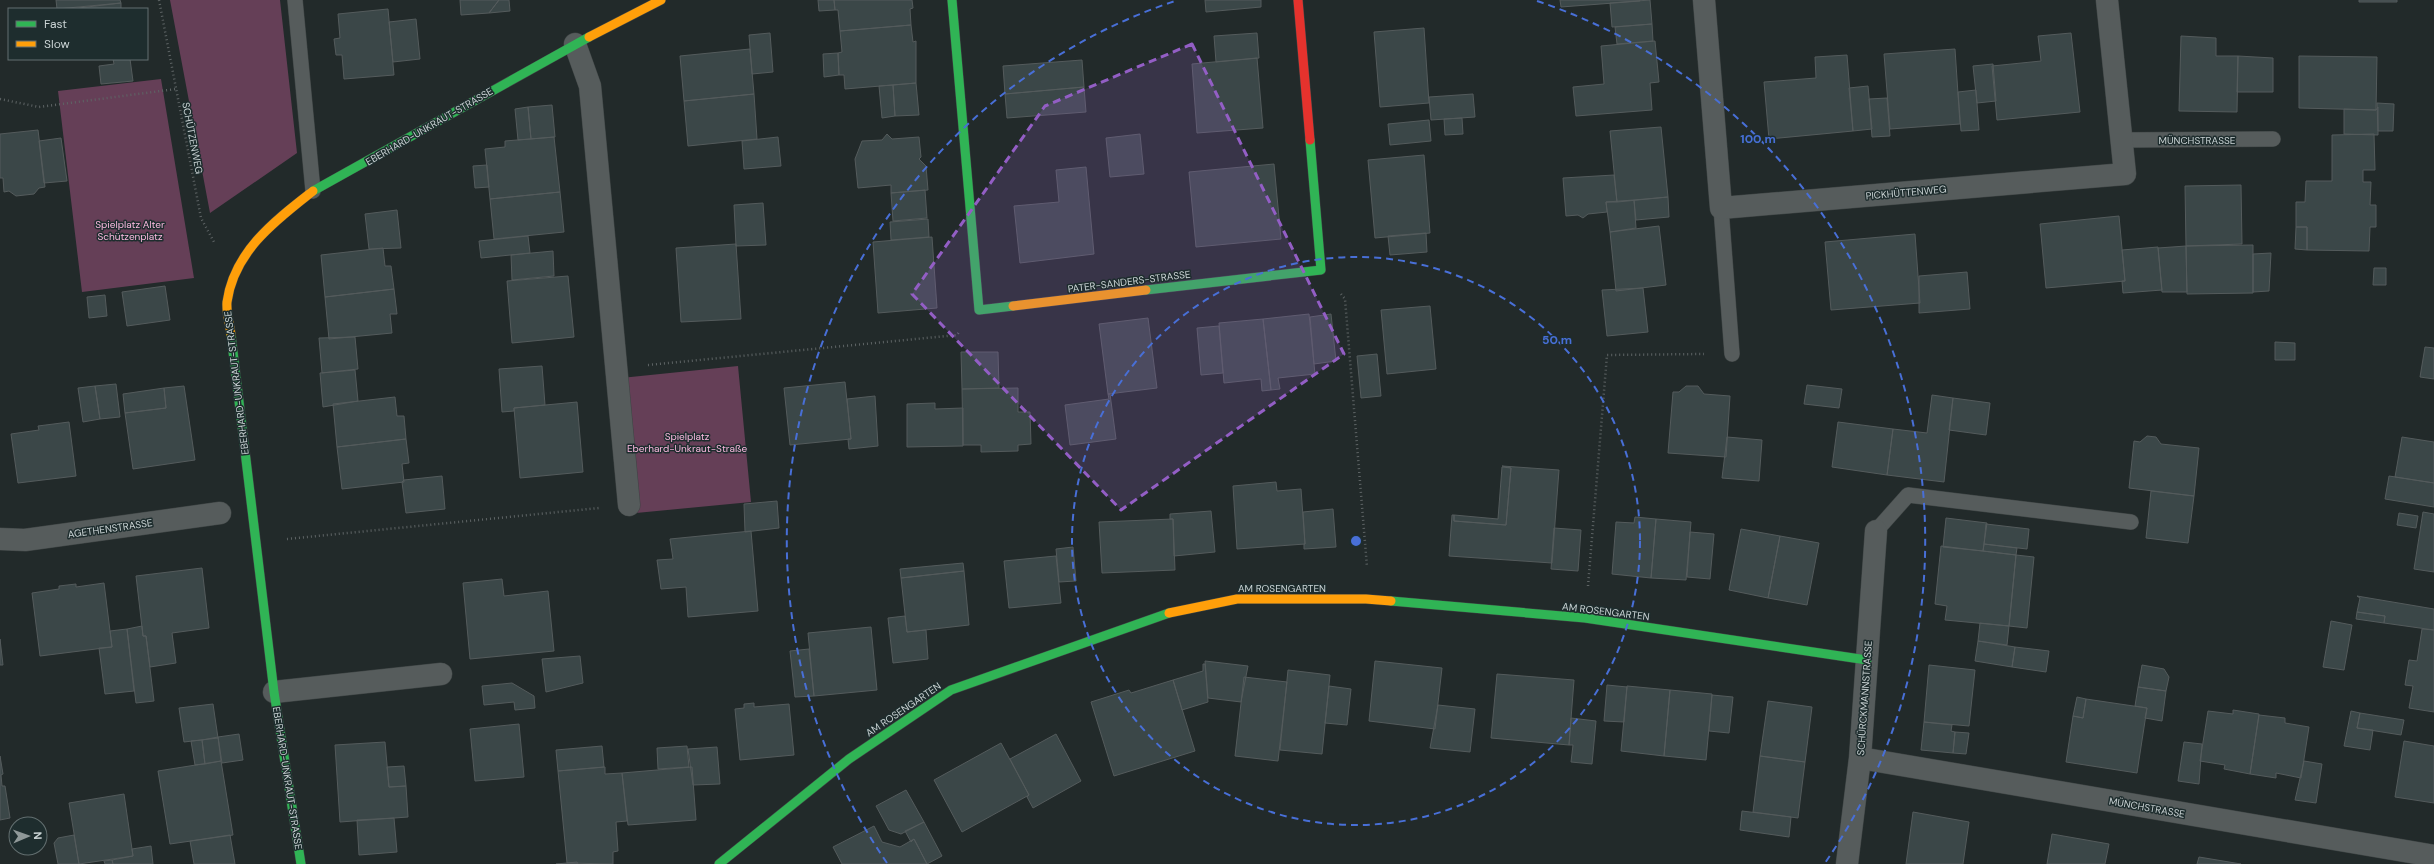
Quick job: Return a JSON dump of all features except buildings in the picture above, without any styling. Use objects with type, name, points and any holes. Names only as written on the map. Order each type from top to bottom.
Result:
[{"type":"street","name":"EBERHARD-UNKRAUT-STRASSE","points":[[301,864],[274,692],[227,302],[239,264],[268,226],[313,191],[575,44],[661,0]]},
{"type":"street","points":[[952,0],[979,310]]},
{"type":"street","points":[[1298,0],[1321,270]]},
{"type":"street","points":[[1704,0],[1721,208]]},
{"type":"street","name":"PICKHÜTTENWEG","points":[[1721,208],[2125,174],[2107,0]]},
{"type":"street","points":[[575,44],[590,86],[629,505]]},
{"type":"street","name":"PATER-SANDERS-STRASSE","points":[[979,310],[1321,270]]},
{"type":"street","name":"AGETHENSTRASSE","points":[[0,539],[25,540],[220,513]]},
{"type":"street","name":"SCHÜRCKMANNSTRASSE","points":[[1847,864],[1860,758],[1876,531]]},
{"type":"street","name":"AM ROSENGARTEN","points":[[719,864],[849,759],[951,690],[1157,615],[1237,599],[1366,599],[1586,618],[1867,660]]},
{"type":"street","name":"EBERHARD-UNKRAUT-STRASSE","points":[[274,692],[441,674]]},
{"type":"street","name":"MÜNCHSTRASSE","points":[[1860,758],[2434,856]]},
{"type":"lane","points":[[295,0],[313,191]]},
{"type":"lane","name":"MÜNCHSTRASSE","points":[[2121,140],[2273,139]]},
{"type":"lane","points":[[1721,208],[1732,354]]},
{"type":"lane","points":[[1876,531],[1908,495],[2131,522]]},
{"type":"path","name":"SCHÜTZENWEG","points":[[159,0],[201,218],[217,249],[239,264]]},
{"type":"path","points":[[0,99],[39,107],[176,89]]},
{"type":"path","points":[[1321,270],[1345,299],[1367,577],[1366,599]]},
{"type":"path","points":[[616,367],[957,335],[979,310]]},
{"type":"path","points":[[1586,618],[1607,355],[1732,354]]},
{"type":"path","points":[[255,542],[629,505]]},
{"type":"highlighted area","points":[[1192,44],[1344,354],[1121,510],[912,294],[1045,106]]},
{"type":"green space","points":[[170,0],[280,0],[297,153],[210,213]]},
{"type":"green space","name":"Spielplatz Alter Schützenplatz","points":[[161,79],[194,278],[82,292],[58,91]]},
{"type":"green space","name":"Spielplatz Eberhard-Unkraut-Straße","points":[[738,366],[751,502],[636,513],[621,378]]},
{"type":"traffic: fast","points":[[952,0],[979,310],[1013,306]]},
{"type":"traffic: fast","points":[[313,191],[589,37]]},
{"type":"traffic: fast","points":[[1146,290],[1321,270],[1310,140]]},
{"type":"traffic: fast","points":[[231,335],[274,692],[301,864]]},
{"type":"traffic: fast","points":[[1391,601],[1585,618],[1867,660]]},
{"type":"traffic: fast","points":[[719,864],[849,759],[951,690],[1169,613]]},
{"type":"traffic: slow","points":[[589,37],[661,0]]},
{"type":"traffic: slow","points":[[231,335],[227,302],[231,284],[238,267],[248,252],[271,225],[313,191]]},
{"type":"traffic: slow","points":[[1013,306],[1146,290]]},
{"type":"traffic: slow","points":[[1169,613],[1237,599],[1366,599],[1391,601]]},
{"type":"traffic: jam","points":[[1298,0],[1310,140]]}]
